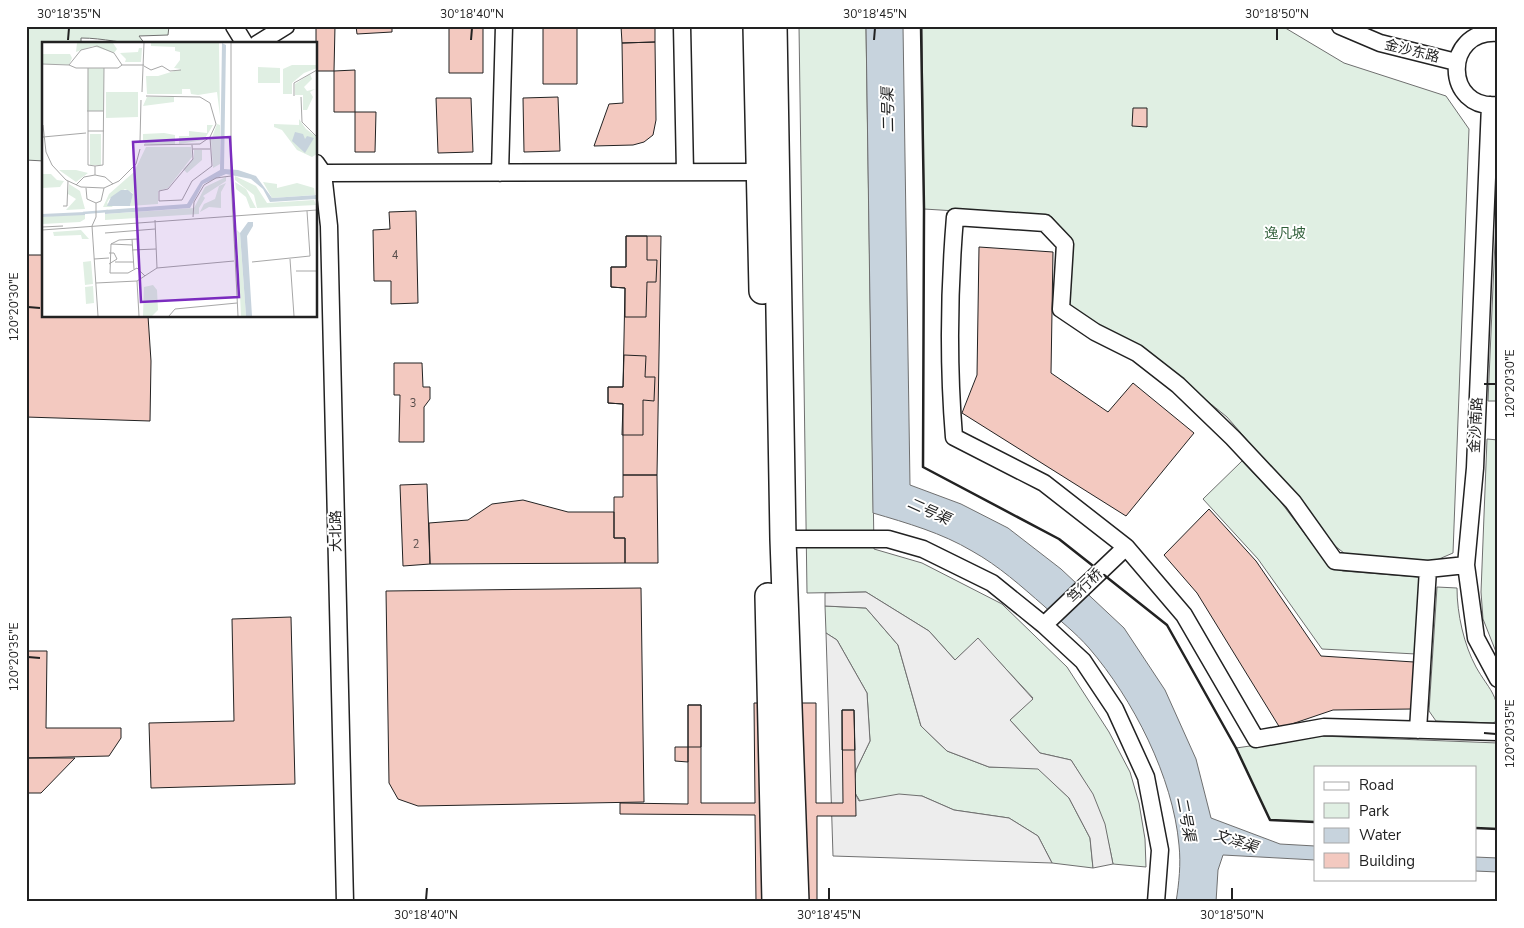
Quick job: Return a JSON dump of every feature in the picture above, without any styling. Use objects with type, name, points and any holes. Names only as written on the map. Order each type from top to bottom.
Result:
[{"type":"main road","points":[[756,26],[768,172],[796,902]]},
{"type":"main road","points":[[774,26],[768,172],[775,902]]},
{"type":"street","points":[[234,26],[243,42]]},
{"type":"street","points":[[260,42],[286,26]]},
{"type":"street","points":[[500,172],[504,26]]},
{"type":"street","points":[[682,26],[685,172]]},
{"type":"street","name":"金沙东路","points":[[1340,26],[1380,43],[1456,62]]},
{"type":"street","points":[[1494,105],[1478,103],[1468,96],[1458,80],[1456,62],[1460,51],[1478,35],[1498,33]]},
{"type":"street","name":"金沙南路","points":[[1494,105],[1474,468],[1466,566],[1476,638],[1498,679]]},
{"type":"street","points":[[320,168],[500,172],[768,172]]},
{"type":"street","name":"大北路","points":[[320,168],[329,226],[346,902]]},
{"type":"street","points":[[1466,566],[1428,570],[1335,561],[1293,502],[1233,438],[1178,385],[1136,353],[1095,332],[1061,309],[1064,244],[1045,223],[955,217],[950,332],[950,393],[954,437],[1044,483],[1126,547],[1184,615],[1256,739],[1324,727],[1498,732]]},
{"type":"street","points":[[783,540],[888,539],[923,549],[992,583],[1047,623],[1083,661],[1115,709],[1146,777],[1160,850],[1156,902]]},
{"type":"street","name":"笃行桥","points":[[1047,623],[1126,547]]},
{"type":"street","points":[[1418,730],[1428,570]]},
{"type":"green space","points":[[26,26],[169,26],[168,35],[139,36],[144,42],[81,38],[81,42],[42,42],[42,161],[26,160]]},
{"type":"green space","points":[[799,26],[866,26],[874,549],[922,563],[1002,604],[1067,667],[1109,732],[1130,772],[1139,803],[1145,839],[1146,867],[1113,864],[1098,809],[1080,774],[1071,760],[1040,753],[1010,720],[1033,698],[978,639],[955,660],[929,631],[866,592],[807,593]]},
{"type":"green space","name":"逸凡坡","points":[[922,26],[1282,26],[1344,63],[1446,96],[1469,129],[1453,553],[1432,562],[1349,557],[1325,538],[1302,503],[1227,417],[1175,375],[1073,310],[1066,296],[1068,238],[1052,217],[924,209]]},
{"type":"green space","points":[[1498,173],[1498,401],[1488,401]]},
{"type":"green space","points":[[1487,439],[1498,440],[1498,657],[1483,619],[1481,592]]},
{"type":"green space","points":[[1242,461],[1280,501],[1329,566],[1343,571],[1419,577],[1416,654],[1322,649],[1258,559],[1203,499]]},
{"type":"green space","points":[[1437,587],[1457,588],[1460,619],[1468,649],[1476,667],[1492,692],[1498,711],[1498,720],[1493,723],[1436,721],[1429,711]]},
{"type":"green space","points":[[825,606],[866,608],[898,645],[921,726],[947,751],[989,767],[1038,768],[1069,798],[1090,838],[1093,868],[1052,863],[1038,836],[1009,818],[954,810],[922,796],[860,801],[853,790],[856,770],[870,741],[867,693],[837,640],[826,633]]},
{"type":"green space","points":[[1320,736],[1498,743],[1498,829],[1476,828],[1476,766],[1314,766],[1314,822],[1270,820],[1236,748]]},
{"type":"shaded area","points":[[866,592],[929,631],[955,660],[978,638],[1033,699],[1010,720],[1040,753],[1071,760],[1093,794],[1105,824],[1113,864],[1093,868],[1090,838],[1069,798],[1038,769],[989,767],[947,751],[921,726],[898,645],[866,608],[825,606],[825,593]]},
{"type":"shaded area","points":[[826,633],[837,640],[867,693],[870,741],[856,770],[853,789],[859,801],[899,794],[922,796],[954,810],[1009,818],[1038,836],[1052,863],[833,856]]},
{"type":"water","points":[[866,26],[903,26],[910,485],[961,504],[1008,528],[1061,569],[1124,628],[1165,690],[1196,759],[1211,818],[1280,844],[1314,846],[1314,860],[1223,855],[1218,870],[1216,902],[1176,902],[1180,852],[1169,793],[1148,740],[1121,691],[1105,668],[1073,632],[991,563],[961,545],[936,534],[873,513]]},
{"type":"water","points":[[1476,857],[1498,858],[1498,872],[1476,871]]},
{"type":"building","points":[[316,26],[335,26],[334,71],[318,71],[318,42],[316,42]]},
{"type":"building","points":[[356,26],[392,26],[392,32],[357,34]]},
{"type":"building","points":[[449,26],[483,26],[483,73],[449,73]]},
{"type":"building","points":[[543,26],[577,26],[577,84],[543,84]]},
{"type":"building","points":[[621,26],[655,26],[655,42],[622,43]]},
{"type":"building","points":[[655,42],[656,120],[653,135],[644,142],[633,145],[594,146],[609,104],[623,103],[622,43]]},
{"type":"building","points":[[355,70],[355,112],[334,112],[334,71]]},
{"type":"building","points":[[558,97],[560,151],[524,152],[523,98]]},
{"type":"building","points":[[436,98],[471,98],[473,152],[438,153]]},
{"type":"building","points":[[1133,108],[1147,108],[1147,127],[1132,126]]},
{"type":"building","points":[[355,112],[376,112],[375,152],[355,152]]},
{"type":"building","points":[[416,211],[418,303],[391,304],[391,281],[374,281],[373,230],[390,229],[389,212]]},
{"type":"building","points":[[626,236],[647,236],[647,260],[657,260],[656,282],[647,282],[646,317],[625,317],[625,288],[611,287],[611,267],[626,267]]},
{"type":"building","points":[[626,236],[661,236],[657,475],[623,475],[623,404],[608,403],[608,387],[623,387],[625,288],[611,287],[611,267],[626,267]]},
{"type":"building","points":[[979,247],[1053,252],[1051,373],[1108,412],[1133,383],[1194,433],[1126,516],[962,413],[977,375]]},
{"type":"building","points":[[26,255],[42,255],[42,318],[148,318],[151,361],[150,421],[26,417]]},
{"type":"building","points":[[624,355],[646,356],[645,377],[655,377],[654,401],[643,400],[643,435],[622,435],[623,404],[608,403],[608,387],[623,387]]},
{"type":"building","points":[[394,363],[422,363],[423,387],[430,387],[430,399],[424,407],[424,442],[399,442],[400,395],[394,395]]},
{"type":"building","points":[[623,475],[657,475],[658,563],[625,563],[625,538],[614,538],[614,497],[623,497]]},
{"type":"building","points":[[427,484],[430,564],[403,566],[400,485]]},
{"type":"building","points":[[523,500],[568,512],[614,512],[614,538],[625,538],[625,563],[430,564],[429,523],[468,520],[492,504]]},
{"type":"building","points":[[1209,509],[1256,561],[1321,656],[1414,662],[1412,709],[1333,710],[1280,728],[1197,593],[1164,555]]},
{"type":"building","points":[[641,588],[644,802],[418,806],[398,799],[389,783],[386,591]]},
{"type":"building","points":[[291,617],[295,784],[151,788],[149,723],[234,721],[232,619]]},
{"type":"building","points":[[26,651],[47,651],[46,728],[121,728],[121,738],[109,756],[26,758]]},
{"type":"building","points":[[754,703],[816,703],[816,803],[843,803],[842,710],[854,710],[856,816],[817,816],[817,902],[756,902],[755,815],[620,814],[620,803],[688,804],[688,705],[701,705],[701,803],[755,803]]},
{"type":"building","points":[[688,705],[701,705],[701,747],[688,747]]},
{"type":"building","points":[[842,710],[854,710],[855,750],[842,750]]},
{"type":"building","points":[[675,747],[688,747],[688,762],[675,761]]},
{"type":"building","points":[[26,758],[75,758],[41,793],[26,793]]},
{"type":"wall","points":[[921,26],[924,209],[923,467],[1059,539],[1097,569]]},
{"type":"wall","points":[[1104,575],[1167,625],[1236,748],[1270,820],[1314,822]]},
{"type":"wall","points":[[1476,828],[1498,829]]},
{"type":"water label","name":"二号渠","points":[[888,110]]},
{"type":"water label","name":"二号渠","points":[[929,511]]},
{"type":"water label","name":"二号渠","points":[[1186,819]]},
{"type":"water label","name":"文泽渠","points":[[1236,841]]}]
